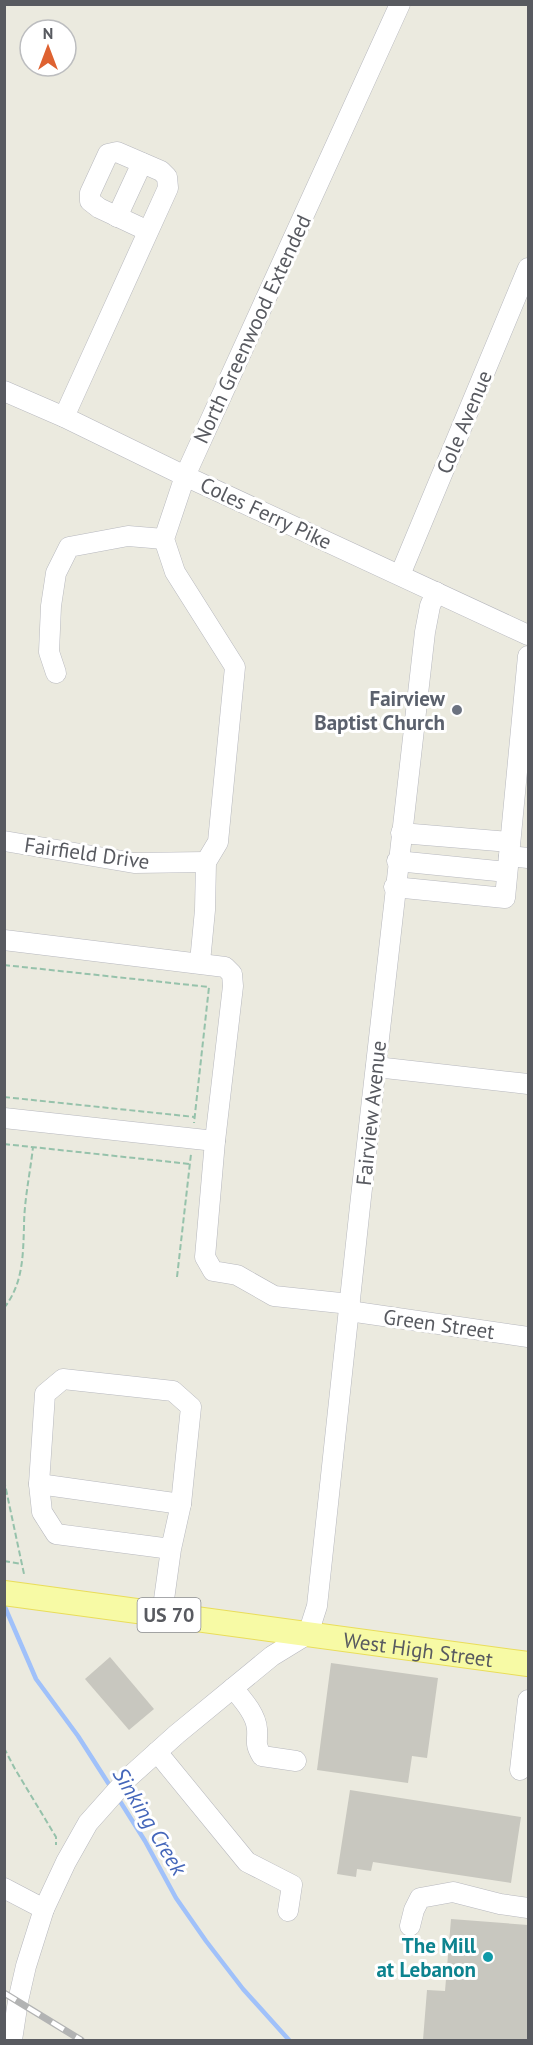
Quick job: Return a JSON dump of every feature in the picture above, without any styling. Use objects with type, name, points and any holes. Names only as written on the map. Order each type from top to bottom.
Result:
[{"type":"main road","name":"US 70","points":[[4,1593],[27,1585],[162,1614],[308,1634]]},
{"type":"main road","name":"West High Street","points":[[308,1634],[528,1664]]},
{"type":"street","name":"North Greenwood Extended","points":[[164,539],[185,476],[400,4]]},
{"type":"street","points":[[64,417],[168,188],[167,177],[161,171],[117,152],[108,154],[90,193],[90,201],[99,208],[148,231]]},
{"type":"street","points":[[117,217],[142,162]]},
{"type":"street","name":"Cole Avenue","points":[[400,575],[528,268]]},
{"type":"street","name":"Coles Ferry Pike","points":[[4,391],[528,635]]},
{"type":"street","points":[[56,673],[50,652],[51,606],[56,573],[69,547],[128,536],[164,539],[175,572],[235,667],[218,842],[206,862],[205,910],[200,962]]},
{"type":"street","name":"Fairview Avenue","points":[[308,1634],[317,1606],[394,887],[425,632],[430,606],[436,592]]},
{"type":"street","points":[[394,887],[505,898],[520,820],[528,656]]},
{"type":"street","points":[[401,833],[514,857]]},
{"type":"street","name":"Fairfield Drive","points":[[4,841],[134,863],[206,862]]},
{"type":"street","points":[[397,861],[514,857]]},
{"type":"street","points":[[4,940],[200,962],[225,967],[232,974],[234,986],[215,1142],[4,1118]]},
{"type":"street","points":[[376,1067],[528,1084]]},
{"type":"street","name":"Green Street","points":[[215,1142],[205,1243],[205,1257],[213,1271],[237,1275],[274,1296],[528,1337]]},
{"type":"street","points":[[162,1614],[171,1549],[181,1504],[191,1407],[173,1391],[63,1379],[45,1394],[39,1484],[42,1512],[56,1534],[171,1549]]},
{"type":"street","points":[[39,1484],[181,1504]]},
{"type":"street","points":[[10,2033],[26,1966],[66,1844],[128,1778],[157,1752],[272,1656],[308,1634]]},
{"type":"street","points":[[233,1688],[250,1711],[257,1728],[255,1746],[262,1756],[296,1761]]},
{"type":"street","points":[[520,1770],[528,1700]]},
{"type":"street","points":[[157,1752],[247,1862],[292,1885],[288,1911]]},
{"type":"street","points":[[4,1888],[44,1909]]},
{"type":"street","points":[[410,1926],[420,1898],[453,1892],[528,1908]]},
{"type":"path","points":[[4,965],[209,987],[195,1117],[4,1097]]},
{"type":"path","points":[[4,1144],[190,1164]]},
{"type":"path","points":[[4,1308],[10,1300],[21,1273],[33,1147]]},
{"type":"path","points":[[177,1277],[191,1149]]},
{"type":"path","points":[[4,1480],[27,1585]]},
{"type":"path","points":[[4,1561],[22,1564]]},
{"type":"path","points":[[4,1748],[56,1837],[66,1844]]},
{"type":"building","points":[[110,1657],[154,1709],[129,1730],[85,1679]]},
{"type":"building","points":[[331,1663],[438,1678],[427,1758],[412,1756],[408,1783],[317,1770]]},
{"type":"building","points":[[350,1790],[521,1817],[511,1883],[373,1862],[371,1871],[357,1869],[356,1877],[337,1874]]},
{"type":"building","name":"The Mill at Lebanon","points":[[451,1919],[528,1925],[528,2040],[423,2040],[427,1990],[445,1991]]},
{"type":"waterway","name":"Sinking Creek","points":[[4,1605],[36,1679],[78,1736],[112,1789]]},
{"type":"waterway","name":"Sinking Creek","points":[[118,1798],[176,1898],[206,1941],[243,1989],[289,2040]]},
{"type":"railway","points":[[4,1993],[81,2040]]},
{"type":"place","name":"Fairview Baptist Church","points":[[457,710]]},
{"type":"place","name":"The Mill at Lebanon","points":[[488,1957]]}]
